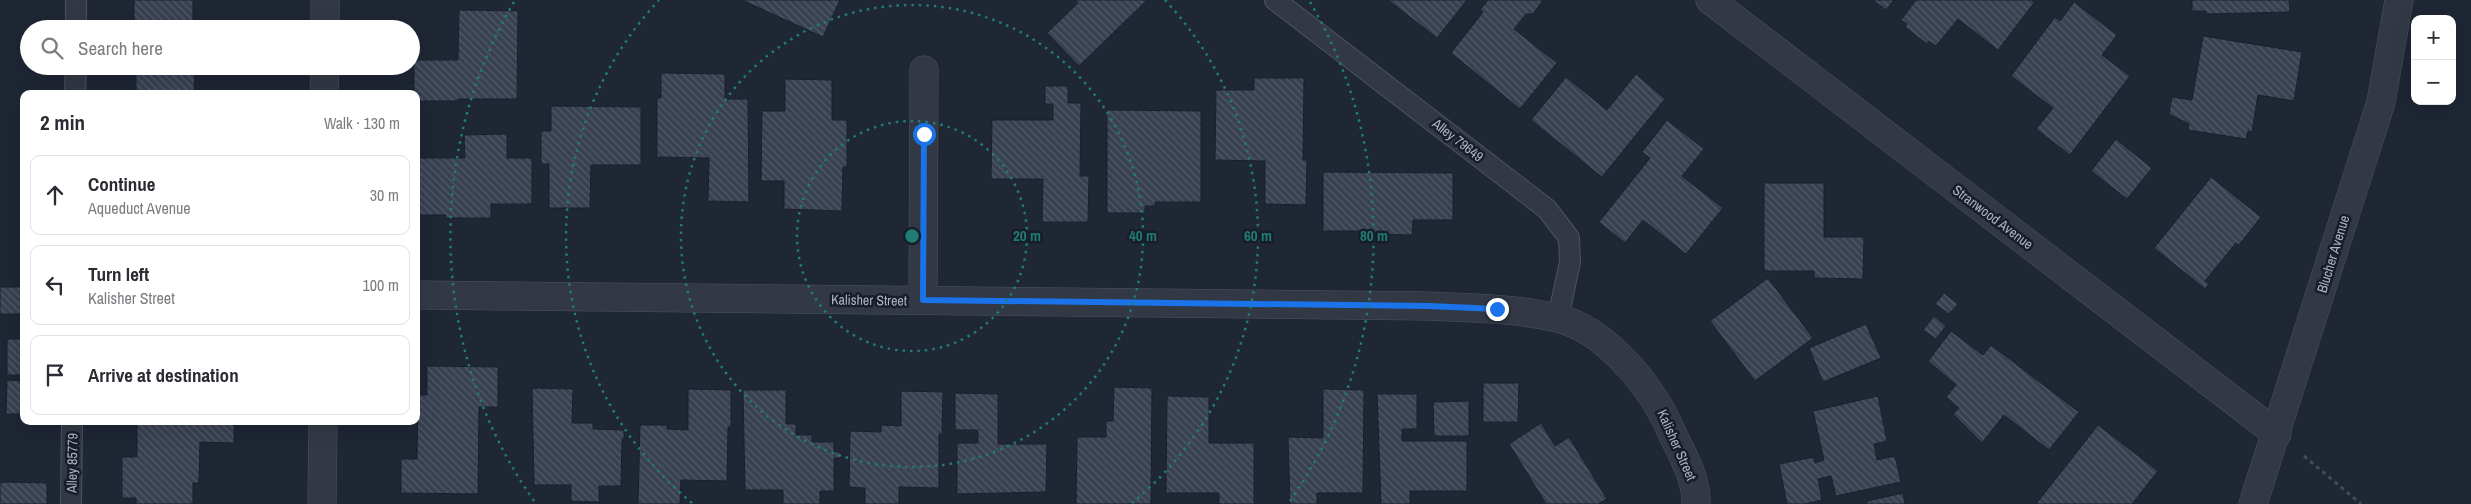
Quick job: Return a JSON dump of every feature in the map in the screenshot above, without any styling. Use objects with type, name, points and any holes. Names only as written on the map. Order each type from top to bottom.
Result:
[{"type":"street","points":[[325,0],[325,20]]},
{"type":"street","name":"Stranwood Avenue","points":[[1710,0],[2277,434]]},
{"type":"street","name":"Blucher Avenue","points":[[2253,504],[2277,434],[2381,102],[2399,0]]},
{"type":"street","points":[[923,300],[924,70]]},
{"type":"street","points":[[324,90],[325,75]]},
{"type":"street","name":"Kalisher Street","points":[[420,295],[1428,306],[1497,309],[1558,318],[1580,327],[1607,347],[1639,377],[1662,408],[1697,488],[1696,504]]},
{"type":"street","points":[[322,504],[323,425]]},
{"type":"lane","points":[[76,0],[76,20]]},
{"type":"lane","name":"Alley 79649","points":[[1275,0],[1547,209],[1569,238],[1570,262],[1558,318]]},
{"type":"lane","points":[[75,90],[76,75]]},
{"type":"lane","name":"Alley 85779","points":[[71,504],[72,425]]},
{"type":"path","points":[[2317,466],[2361,504]]},
{"type":"building","points":[[134,0],[193,0],[193,20],[134,20]]},
{"type":"building","points":[[742,0],[840,0],[823,37]]},
{"type":"building","points":[[1075,0],[1147,0],[1079,66],[1047,33],[1078,3]]},
{"type":"building","points":[[1388,0],[1467,0],[1437,38]]},
{"type":"building","points":[[1488,0],[1543,0],[1533,14],[1526,14],[1514,29],[1557,63],[1520,109],[1451,53],[1483,12],[1480,10]]},
{"type":"building","points":[[1873,0],[1894,0],[1886,10]]},
{"type":"building","points":[[1916,0],[2032,0],[2034,3],[1998,50],[1958,19],[1936,46],[1929,41],[1927,44],[1905,27],[1907,24],[1901,20]]},
{"type":"building","points":[[2192,0],[2289,0],[2290,12],[2206,14],[2206,11],[2192,11]]},
{"type":"building","points":[[2074,2],[2117,35],[2102,55],[2130,76],[2070,155],[2036,129],[2053,108],[2011,76],[2055,17],[2060,21]]},
{"type":"building","points":[[459,10],[518,11],[517,99],[420,101],[420,90],[414,90],[414,75],[420,75],[420,60],[458,60]]},
{"type":"building","points":[[2203,36],[2302,52],[2294,101],[2258,95],[2252,132],[2248,131],[2246,139],[2188,130],[2189,124],[2169,114],[2172,97],[2192,100]]},
{"type":"building","points":[[661,73],[725,74],[725,99],[748,99],[749,202],[708,201],[709,158],[657,157],[657,98],[661,98]]},
{"type":"building","points":[[1636,74],[1665,99],[1602,177],[1531,120],[1566,77],[1607,110]]},
{"type":"building","points":[[136,75],[195,75],[194,90],[136,90]]},
{"type":"building","points":[[1254,78],[1304,78],[1303,160],[1307,160],[1306,205],[1265,204],[1265,161],[1215,160],[1216,90],[1254,90]]},
{"type":"building","points":[[785,79],[832,80],[832,120],[847,120],[847,167],[843,167],[842,211],[784,209],[784,181],[761,181],[762,111],[785,111]]},
{"type":"building","points":[[1045,86],[1068,86],[1068,103],[1081,103],[1080,176],[1089,176],[1088,222],[1042,222],[1043,179],[991,179],[992,120],[1053,120],[1053,104],[1045,104]]},
{"type":"building","points":[[551,106],[641,107],[641,165],[591,165],[590,208],[549,208],[549,164],[541,164],[541,131],[551,131]]},
{"type":"building","points":[[1107,110],[1201,111],[1201,202],[1155,202],[1155,206],[1145,206],[1145,213],[1107,213]]},
{"type":"building","points":[[1667,120],[1704,149],[1682,176],[1723,208],[1686,254],[1643,220],[1625,243],[1599,222],[1650,158],[1642,152]]},
{"type":"building","points":[[507,134],[507,158],[532,158],[532,204],[491,204],[491,218],[446,218],[446,215],[420,215],[420,158],[465,158],[464,135]]},
{"type":"building","points":[[2116,139],[2152,168],[2127,199],[2091,171]]},
{"type":"building","points":[[1323,172],[1453,173],[1453,220],[1413,220],[1412,235],[1364,234],[1364,231],[1323,231]]},
{"type":"building","points":[[2211,177],[2261,217],[2239,245],[2236,243],[2205,281],[2209,284],[2205,289],[2154,248]]},
{"type":"building","points":[[1764,183],[1824,183],[1824,237],[1864,237],[1863,279],[1814,278],[1814,271],[1764,271]]},
{"type":"building","points":[[1768,278],[1813,338],[1755,381],[1710,321]]},
{"type":"building","points":[[0,287],[20,287],[20,314],[0,314]]},
{"type":"building","points":[[1944,293],[1958,304],[1949,314],[1935,304]]},
{"type":"building","points":[[1934,316],[1946,326],[1936,339],[1923,330]]},
{"type":"building","points":[[1866,324],[1881,358],[1823,382],[1809,348]]},
{"type":"building","points":[[1951,331],[1983,355],[1991,345],[2079,412],[2049,450],[2004,415],[1982,443],[1953,414],[1959,408],[1946,397],[1956,385],[1928,361]]},
{"type":"building","points":[[7,339],[20,339],[20,375],[7,375]]},
{"type":"building","points":[[427,366],[498,367],[498,407],[479,407],[478,494],[401,493],[401,459],[417,459],[420,395],[427,395]]},
{"type":"building","points":[[7,380],[20,381],[20,414],[6,414]]},
{"type":"building","points":[[1483,383],[1519,383],[1518,422],[1483,422]]},
{"type":"building","points":[[1114,387],[1152,388],[1151,504],[1076,504],[1077,437],[1106,437],[1106,421],[1113,421]]},
{"type":"building","points":[[532,388],[573,389],[572,423],[593,423],[593,429],[624,430],[624,439],[622,439],[621,486],[599,486],[599,502],[571,501],[571,485],[534,485]]},
{"type":"building","points":[[688,389],[731,390],[731,427],[728,427],[727,481],[681,480],[680,504],[638,504],[640,425],[667,425],[667,429],[688,430]]},
{"type":"building","points":[[1323,389],[1364,390],[1363,493],[1317,493],[1317,504],[1290,504],[1288,437],[1323,438]]},
{"type":"building","points":[[743,390],[786,390],[786,424],[796,424],[796,435],[812,435],[812,442],[834,442],[834,452],[840,452],[840,458],[834,458],[834,491],[820,491],[820,504],[783,504],[783,490],[745,490]]},
{"type":"building","points":[[901,391],[943,392],[942,434],[939,434],[939,488],[899,487],[899,504],[865,504],[865,488],[849,487],[850,431],[881,432],[881,425],[901,426]]},
{"type":"building","points":[[955,393],[998,394],[998,444],[1047,444],[1046,492],[957,494],[957,443],[978,443],[978,430],[955,430]]},
{"type":"building","points":[[1377,394],[1417,394],[1417,429],[1402,429],[1402,441],[1467,441],[1467,491],[1410,491],[1410,504],[1381,504]]},
{"type":"building","points":[[1167,396],[1209,397],[1209,443],[1254,443],[1254,504],[1219,504],[1219,493],[1166,493]]},
{"type":"building","points":[[1878,396],[1887,441],[1874,444],[1877,460],[1895,456],[1901,482],[1836,496],[1831,476],[1818,479],[1822,500],[1805,504],[1787,504],[1779,464],[1814,457],[1815,463],[1824,460],[1813,411]]},
{"type":"building","points":[[1469,401],[1469,436],[1434,436],[1433,402]]},
{"type":"building","points":[[1541,423],[1555,446],[1569,437],[1607,499],[1598,504],[1546,504],[1509,444]]},
{"type":"building","points":[[137,425],[234,425],[234,443],[200,442],[199,483],[193,483],[193,504],[136,504],[136,498],[122,498],[122,457],[137,457]]},
{"type":"building","points":[[2098,425],[2158,471],[2132,504],[2036,504]]},
{"type":"building","points":[[0,483],[47,483],[47,504],[0,504]]},
{"type":"building","points":[[1903,493],[1905,504],[1867,504],[1867,501]]},
{"type":"route","points":[[924,134],[923,300],[1428,306],[1497,309]]}]
